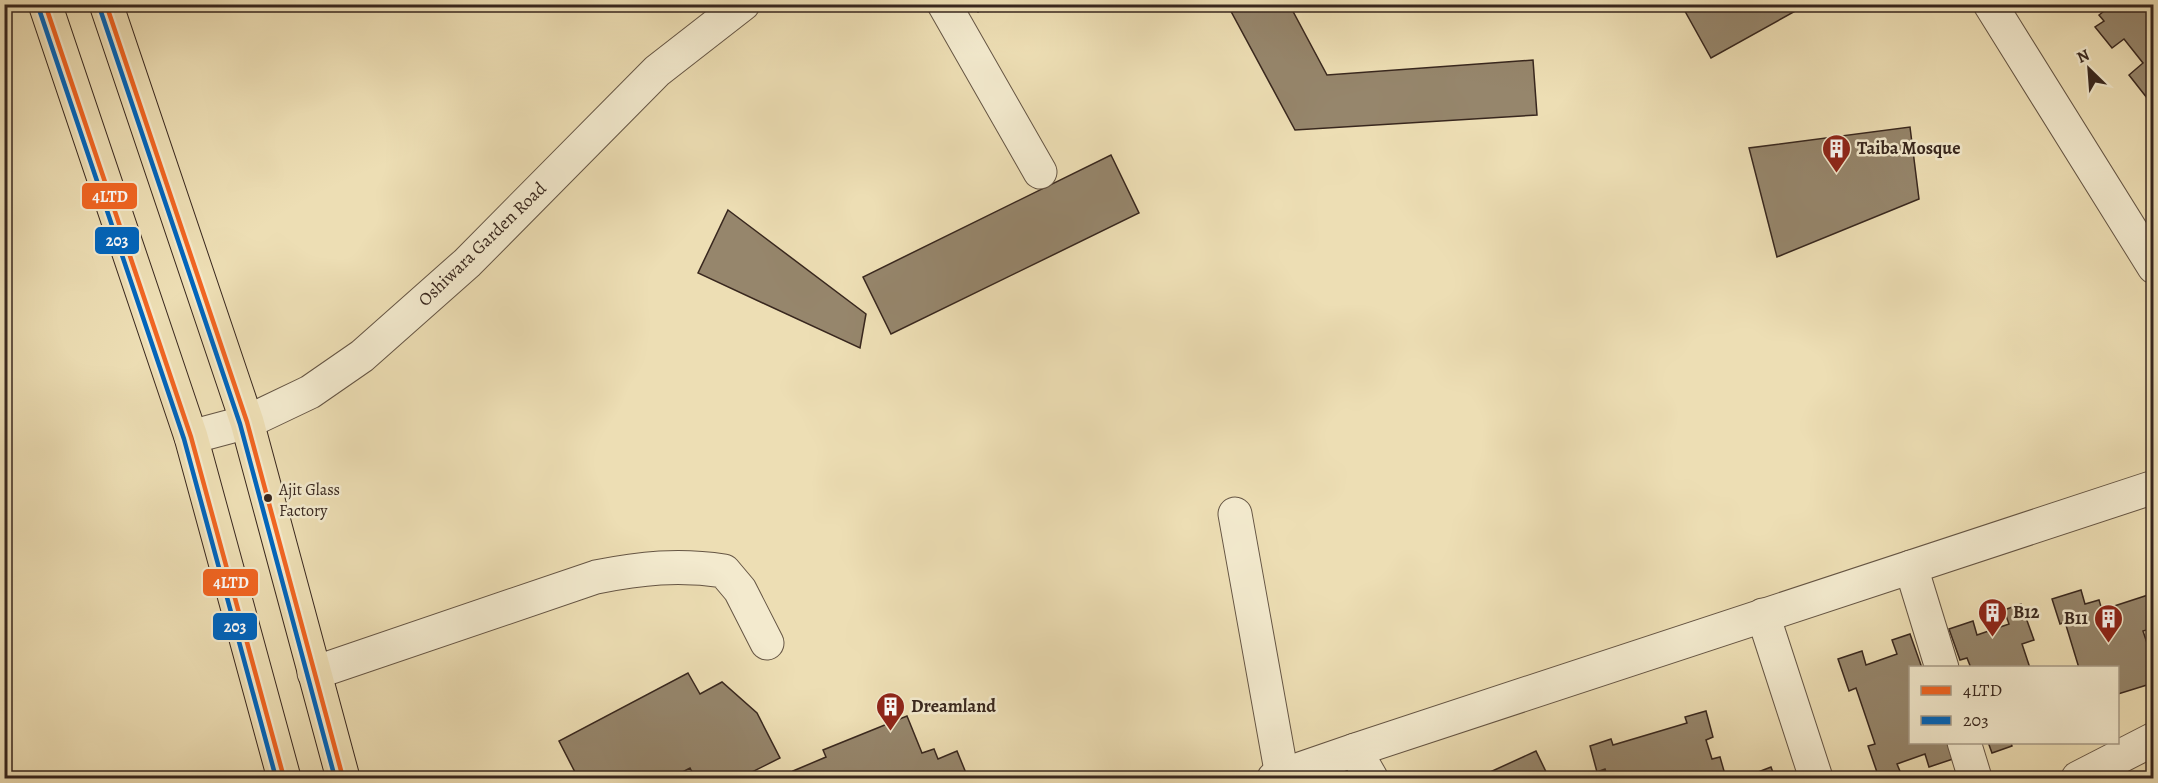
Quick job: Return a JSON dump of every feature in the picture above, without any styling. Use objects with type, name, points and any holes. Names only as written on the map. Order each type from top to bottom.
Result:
[{"type":"main road","points":[[45,4],[191,437],[284,778]]},
{"type":"main road","points":[[106,4],[247,422],[343,778]]},
{"type":"street","name":"Oshiwara Garden Road","points":[[191,437],[247,422],[310,392],[362,356],[467,264],[657,71],[743,4]]},
{"type":"street","points":[[944,4],[1040,172]]},
{"type":"street","points":[[1990,4],[2154,267]]},
{"type":"street","points":[[1235,514],[1278,777],[2154,487]]},
{"type":"street","points":[[314,672],[596,577],[639,568],[693,566],[724,571],[740,590],[767,643]]},
{"type":"street","points":[[1911,567],[1940,666]]},
{"type":"street","points":[[1763,615],[1816,778]]},
{"type":"street","points":[[2078,778],[2154,739]]},
{"type":"street","points":[[1965,744],[1975,778]]},
{"type":"street","points":[[1355,750],[1371,778]]},
{"type":"building","points":[[973,4],[989,4],[978,12]]},
{"type":"building","points":[[1227,4],[1289,4],[1327,75],[1533,60],[1537,115],[1295,130]]},
{"type":"building","points":[[1681,4],[1808,4],[1711,58]]},
{"type":"building","points":[[2124,4],[2154,4],[2154,93],[2147,98],[2129,75],[2143,63],[2124,39],[2112,48],[2095,27],[2104,21],[2099,15],[2112,5],[2117,11]]},
{"type":"building","name":"Taiba Mosque","points":[[1910,127],[1919,199],[1777,257],[1749,148]]},
{"type":"building","points":[[1111,155],[1139,213],[891,334],[863,277]]},
{"type":"building","points":[[728,210],[866,314],[860,348],[698,273]]},
{"type":"building","name":"B11","points":[[2081,590],[2085,604],[2099,600],[2102,610],[2148,595],[2154,613],[2154,628],[2143,631],[2152,658],[2154,657],[2154,699],[2151,700],[2147,685],[2119,694],[2119,666],[2078,666],[2065,622],[2060,624],[2052,599]]},
{"type":"building","name":"B12","points":[[2021,604],[2034,640],[2022,644],[2029,666],[1970,666],[1967,658],[1960,660],[1949,629],[1973,621],[1977,635],[2009,624],[2004,610]]},
{"type":"building","points":[[1910,634],[1921,666],[1909,666],[1909,744],[1949,744],[1953,759],[1929,767],[1925,754],[1897,764],[1902,776],[1879,778],[1868,746],[1875,744],[1856,688],[1849,691],[1838,659],[1862,651],[1866,665],[1897,654],[1892,640]]},
{"type":"building","points":[[688,673],[700,694],[722,682],[757,713],[780,758],[740,778],[695,778],[690,768],[671,778],[578,778],[559,741]]},
{"type":"building","points":[[1706,711],[1713,737],[1706,740],[1712,759],[1720,757],[1726,778],[1608,778],[1605,769],[1597,772],[1590,746],[1611,739],[1613,745],[1687,723],[1685,717]]},
{"type":"building","name":"Dreamland","points":[[907,716],[922,753],[934,749],[938,759],[957,751],[968,778],[796,778],[793,771],[826,757],[823,750]]},
{"type":"building","points":[[1989,744],[2012,744],[2012,746],[1992,753]]},
{"type":"building","points":[[1536,751],[1549,778],[1477,778]]},
{"type":"building","points":[[1771,767],[1775,778],[1755,778],[1753,774]]},
{"type":"transit line","name":"4LTD","points":[[45,4],[191,437],[284,778]]},
{"type":"transit line","name":"4LTD","points":[[106,4],[247,422],[343,778]]},
{"type":"transit line","name":"203","points":[[38,6],[184,439],[276,778]]},
{"type":"transit line","name":"203","points":[[99,6],[240,424],[335,778]]},
{"type":"place","name":"Taiba Mosque","points":[[1836,174]]},
{"type":"place","name":"Ajit Glass Factory","points":[[268,498]]},
{"type":"place","name":"B12","points":[[1992,638]]},
{"type":"place","name":"B11","points":[[2109,644]]},
{"type":"place","name":"Dreamland","points":[[890,732]]}]
